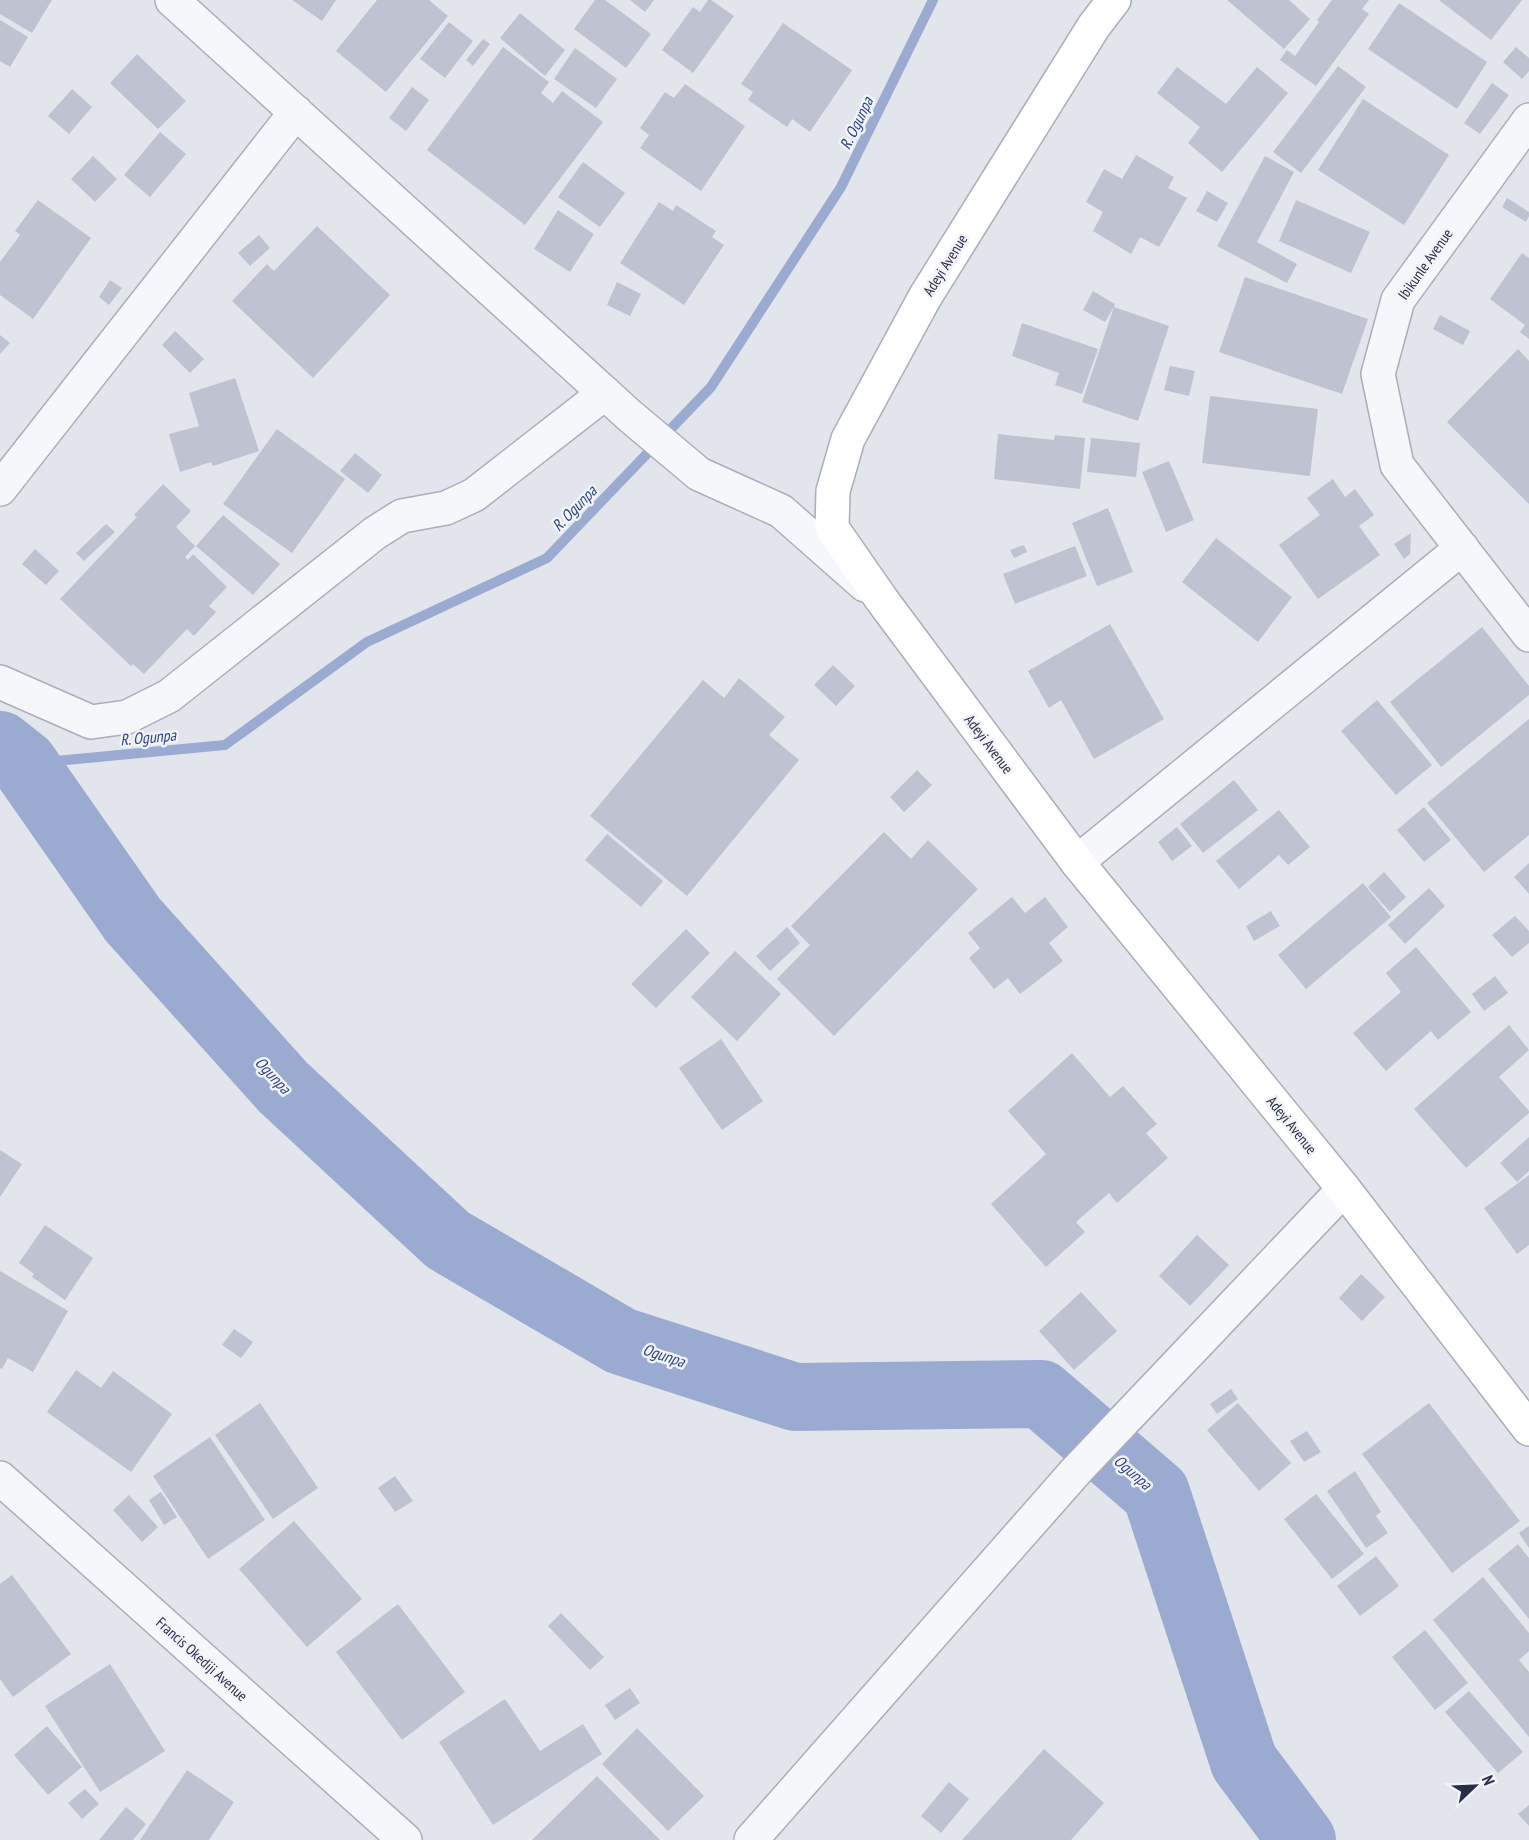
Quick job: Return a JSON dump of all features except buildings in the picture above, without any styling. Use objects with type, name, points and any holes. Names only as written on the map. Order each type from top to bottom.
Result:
[{"type":"street","points":[[172,0],[630,416],[699,474],[781,511],[882,600]]},
{"type":"street","name":"Adeyi Avenue","points":[[1114,0],[1094,26],[925,297],[848,439],[833,491],[832,528],[882,600],[1077,862],[1344,1189],[1529,1429]]},
{"type":"street","points":[[0,489],[296,112]]},
{"type":"street","name":"Ibikunle Avenue","points":[[1529,120],[1398,300],[1378,374],[1397,465],[1529,635]]},
{"type":"street","points":[[0,682],[92,722],[127,717],[169,696],[375,533],[402,516],[446,508],[474,495],[605,393]]},
{"type":"street","points":[[1077,862],[1462,548]]},
{"type":"street","points":[[751,1840],[1076,1471],[1344,1189]]},
{"type":"street","name":"Francis Okediji Avenue","points":[[0,1478],[405,1840]]},
{"type":"waterway","name":"R. Ogunpa","points":[[24,764],[225,745],[367,642],[547,558],[711,387],[841,187],[933,0]]},
{"type":"waterway","name":"Ogunpa","points":[[0,745],[24,764],[133,920],[283,1087],[448,1240],[621,1341],[795,1397],[1041,1394],[1156,1493],[1244,1762],[1302,1840]]}]
